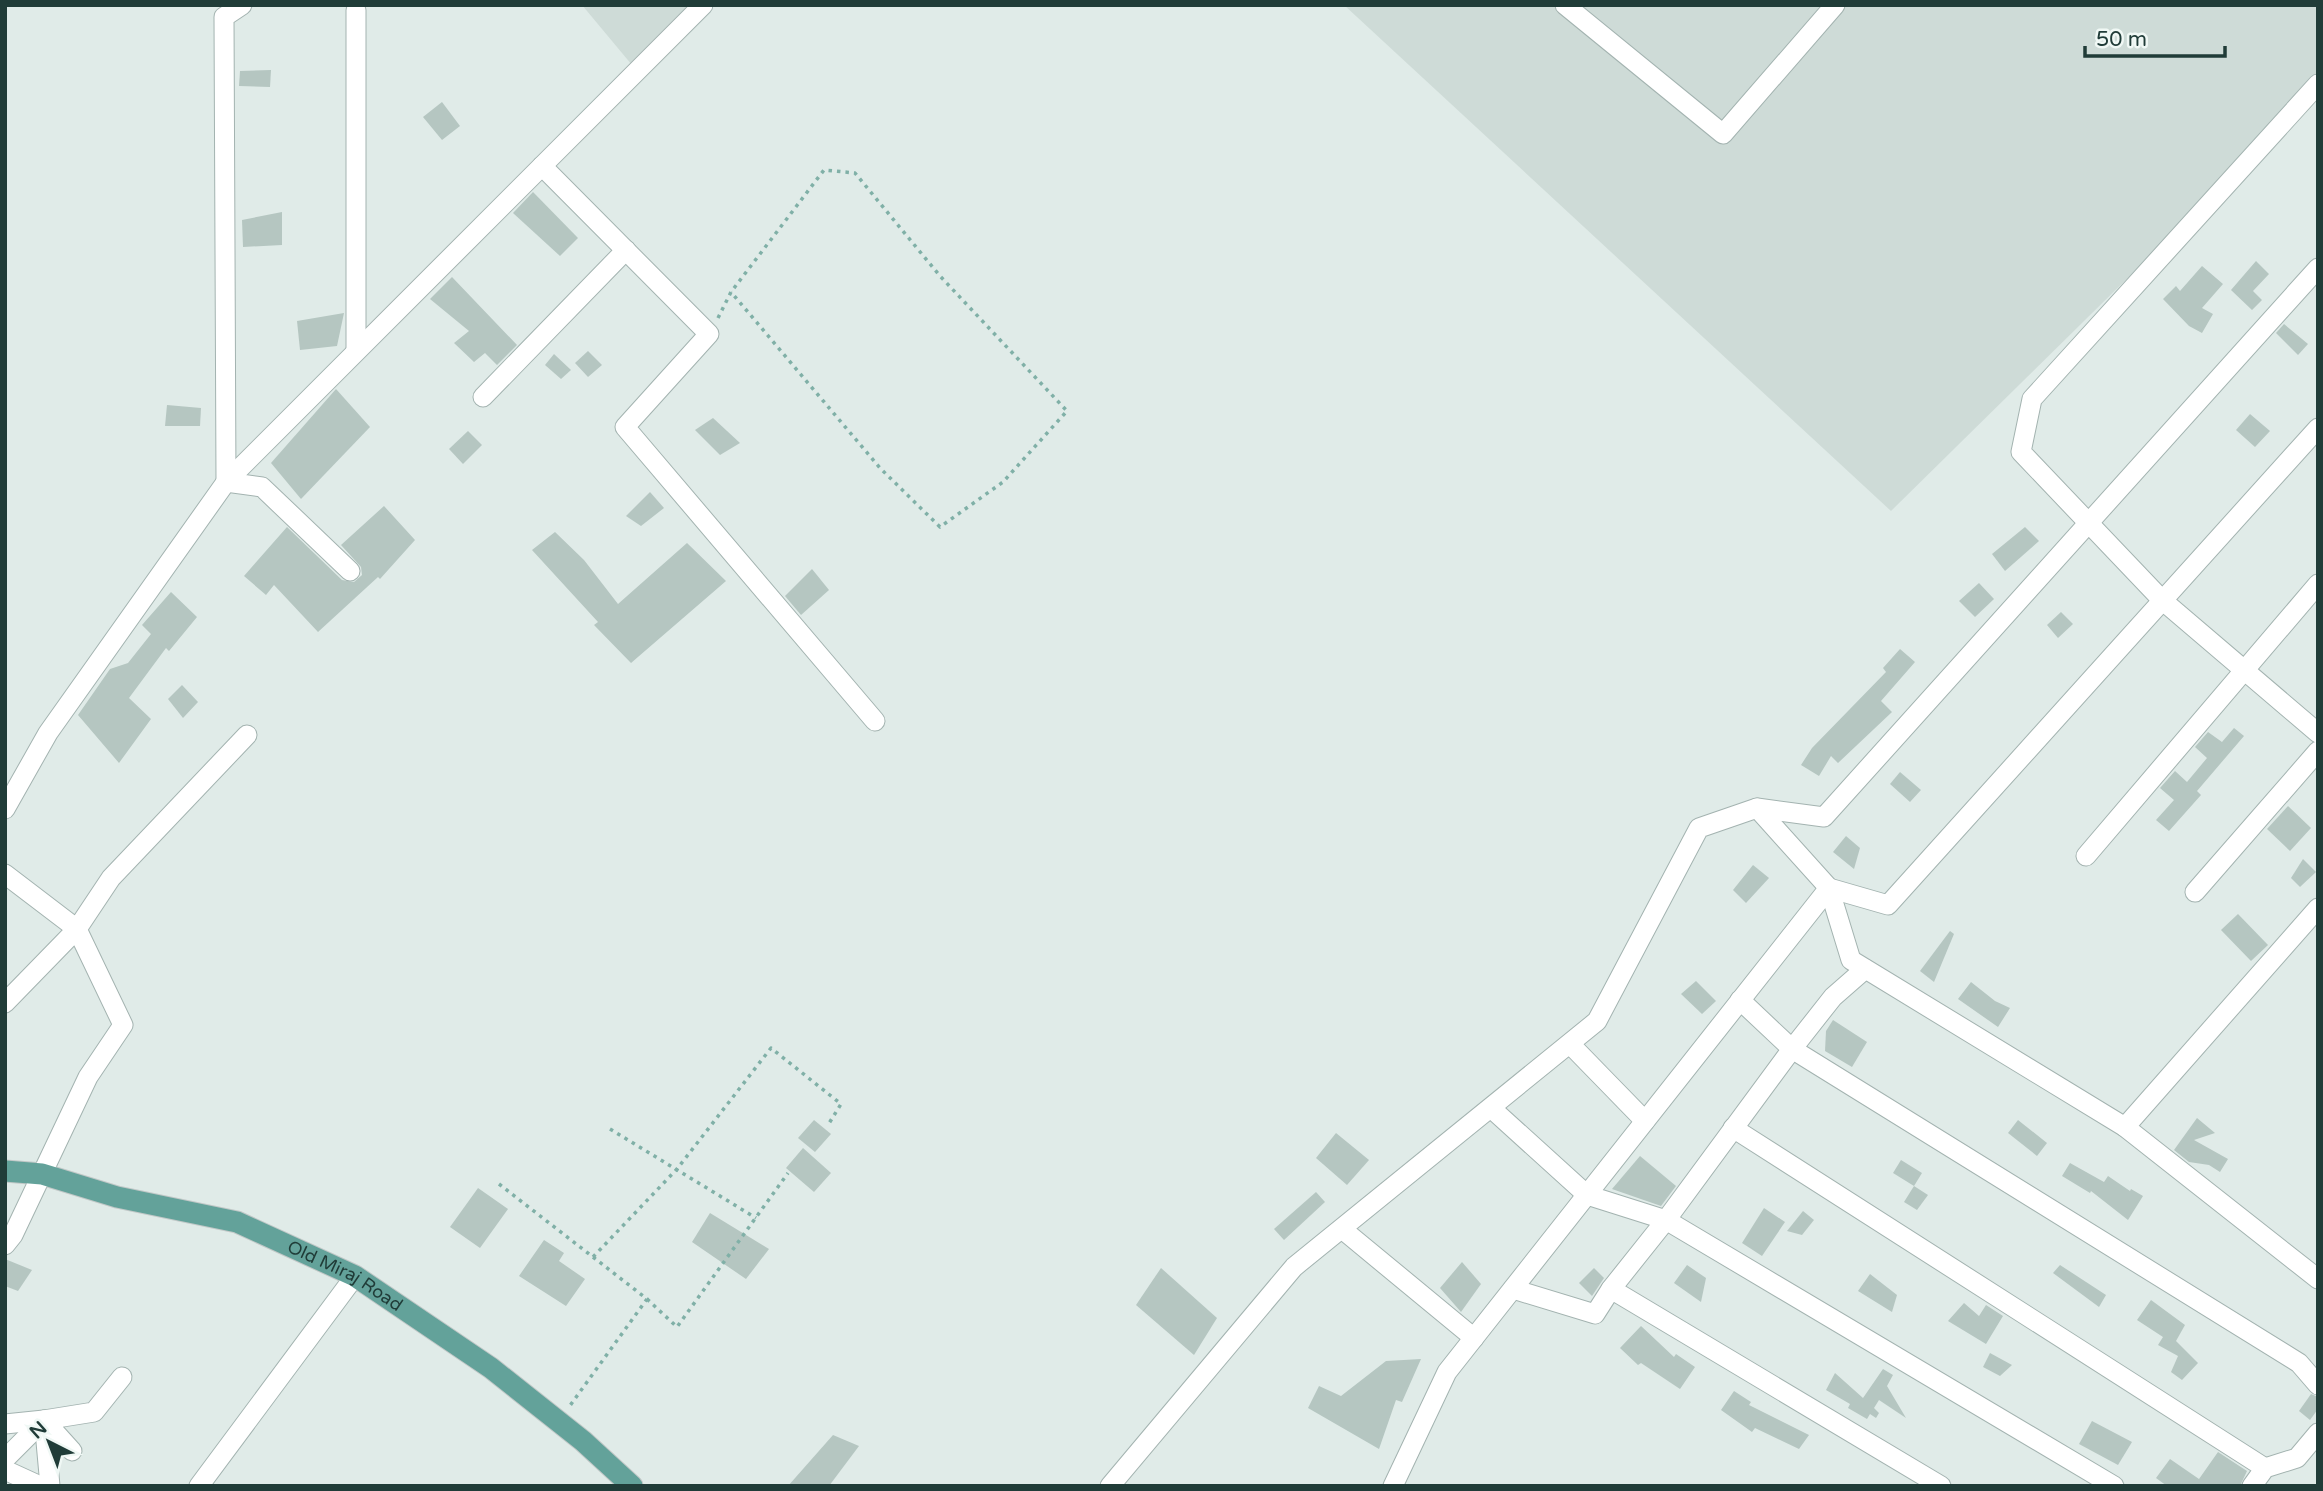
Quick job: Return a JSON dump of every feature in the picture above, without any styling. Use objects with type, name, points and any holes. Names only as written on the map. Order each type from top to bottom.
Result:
[{"type":"main road","name":"Old Miraj Road","points":[[5,1171],[42,1174],[117,1197],[237,1222],[355,1276],[491,1368],[583,1441],[632,1486]]},
{"type":"street","points":[[226,482],[224,17],[242,5]]},
{"type":"street","points":[[5,809],[48,733],[226,482],[703,5]]},
{"type":"street","points":[[1565,5],[1723,134],[1835,5]]},
{"type":"street","points":[[356,10],[356,351]]},
{"type":"street","points":[[2318,84],[2032,399],[2021,452],[2162,600],[2318,733]]},
{"type":"street","points":[[542,166],[709,334],[625,427],[875,721]]},
{"type":"street","points":[[483,397],[625,250]]},
{"type":"street","points":[[1114,1485],[1294,1267],[1597,1021],[1699,828],[1757,808],[1825,817],[2318,268]]},
{"type":"street","points":[[1829,888],[1888,905],[2318,428]]},
{"type":"street","points":[[226,482],[262,487],[350,570]]},
{"type":"street","points":[[2086,856],[2318,584]]},
{"type":"street","points":[[5,1003],[77,929],[111,878],[247,735]]},
{"type":"street","points":[[2195,892],[2318,751]]},
{"type":"street","points":[[1757,808],[1829,888],[1851,960],[2125,1127],[2318,1279]]},
{"type":"street","points":[[5,874],[77,929],[123,1025],[88,1077],[13,1235],[5,1245]]},
{"type":"street","points":[[1393,1486],[1447,1371],[1829,888]]},
{"type":"street","points":[[2125,1127],[2318,908]]},
{"type":"street","points":[[1513,1289],[1595,1314],[1792,1049],[1833,997],[1865,969]]},
{"type":"street","points":[[1740,1000],[1792,1049],[2299,1363],[2318,1385]]},
{"type":"street","points":[[1570,1044],[1645,1121]]},
{"type":"street","points":[[1491,1108],[1587,1195],[1667,1220],[2114,1486]]},
{"type":"street","points":[[1733,1128],[2265,1468]]},
{"type":"street","points":[[1342,1229],[1474,1338]]},
{"type":"street","points":[[199,1486],[355,1276]]},
{"type":"street","points":[[1611,1289],[1941,1486]]},
{"type":"street","points":[[5,1424],[94,1412],[122,1377]]},
{"type":"street","points":[[44,1420],[72,1451]]},
{"type":"street","points":[[5,1459],[44,1420]]},
{"type":"street","points":[[44,1420],[50,1486]]},
{"type":"street","points":[[2252,1486],[2265,1468],[2297,1458],[2318,1433]]},
{"type":"street","points":[[5,1470],[40,1486]]},
{"type":"path","points":[[709,334],[731,292],[824,170],[855,173],[940,276],[1067,411],[1003,482],[940,527],[880,468],[731,292]]},
{"type":"path","points":[[593,1257],[677,1169],[771,1048],[841,1104],[828,1125]]},
{"type":"path","points":[[610,1129],[756,1218]]},
{"type":"path","points":[[499,1184],[647,1299],[677,1327],[788,1173]]},
{"type":"path","points":[[557,1423],[647,1299]]},
{"type":"shaded area","points":[[582,5],[703,5],[637,71]]},
{"type":"shaded area","points":[[1344,5],[2318,5],[2318,77],[2277,131],[1891,511]]},
{"type":"building","points":[[271,70],[270,87],[239,86],[240,71]]},
{"type":"building","points":[[442,102],[460,126],[442,140],[423,117]]},
{"type":"building","points":[[533,192],[578,238],[560,256],[513,213]]},
{"type":"building","points":[[282,212],[282,245],[243,247],[242,220]]},
{"type":"building","points":[[2256,261],[2269,274],[2253,291],[2262,300],[2252,310],[2231,290]]},
{"type":"building","points":[[2202,266],[2223,284],[2202,308],[2213,314],[2202,333],[2189,326],[2163,299],[2176,286],[2180,291]]},
{"type":"building","points":[[452,277],[517,345],[497,365],[485,353],[474,362],[454,343],[469,331],[430,299]]},
{"type":"building","points":[[344,313],[337,346],[300,350],[297,321]]},
{"type":"building","points":[[2284,324],[2308,344],[2298,355],[2276,333]]},
{"type":"building","points":[[588,351],[602,365],[588,377],[575,363]]},
{"type":"building","points":[[554,354],[571,370],[561,379],[545,365]]},
{"type":"building","points":[[336,389],[370,427],[301,499],[271,463]]},
{"type":"building","points":[[167,405],[201,408],[200,426],[165,426]]},
{"type":"building","points":[[2250,414],[2270,431],[2255,447],[2236,430]]},
{"type":"building","points":[[713,418],[740,443],[720,455],[695,430]]},
{"type":"building","points":[[468,431],[482,445],[463,464],[449,449]]},
{"type":"building","points":[[650,492],[664,508],[641,526],[626,516]]},
{"type":"building","points":[[384,506],[415,540],[380,579],[378,577],[318,632],[274,585],[266,595],[244,576],[287,527],[342,580],[354,582],[362,575],[361,567],[341,545]]},
{"type":"building","points":[[2025,527],[2039,541],[2005,571],[1992,554]]},
{"type":"building","points":[[555,532],[584,560],[618,604],[687,543],[726,581],[631,663],[594,625],[598,622],[532,550]]},
{"type":"building","points":[[812,569],[829,590],[801,615],[785,596]]},
{"type":"building","points":[[1979,583],[1994,599],[1975,617],[1959,601]]},
{"type":"building","points":[[171,592],[197,617],[169,651],[166,648],[129,698],[151,719],[119,763],[78,715],[110,669],[128,663],[151,634],[142,625]]},
{"type":"building","points":[[2061,612],[2073,624],[2058,638],[2047,625]]},
{"type":"building","points":[[1900,649],[1915,662],[1881,701],[1892,712],[1838,763],[1831,756],[1819,776],[1801,765],[1812,748],[1886,672],[1883,668]]},
{"type":"building","points":[[182,685],[198,702],[183,718],[168,699]]},
{"type":"building","points":[[2234,728],[2244,736],[2197,791],[2201,795],[2169,831],[2156,820],[2174,800],[2160,788],[2175,771],[2187,782],[2207,758],[2195,747],[2208,732],[2222,742]]},
{"type":"building","points":[[1900,772],[1921,790],[1910,802],[1890,784]]},
{"type":"building","points":[[2288,806],[2311,828],[2290,851],[2267,829]]},
{"type":"building","points":[[1846,836],[1860,848],[1854,869],[1833,852]]},
{"type":"building","points":[[2303,859],[2316,872],[2300,887],[2291,878]]},
{"type":"building","points":[[1753,865],[1769,878],[1746,903],[1733,890]]},
{"type":"building","points":[[2238,914],[2268,945],[2251,961],[2221,930]]},
{"type":"building","points":[[1950,931],[1954,934],[1934,982],[1920,971]]},
{"type":"building","points":[[1696,981],[1716,1001],[1702,1014],[1681,994]]},
{"type":"building","points":[[1971,982],[1995,1001],[2010,1008],[1998,1027],[1958,999]]},
{"type":"building","points":[[1833,1020],[1867,1042],[1852,1067],[1825,1051],[1826,1031]]},
{"type":"building","points":[[2197,1118],[2215,1133],[2194,1140],[2228,1159],[2220,1172],[2209,1165],[2189,1162],[2174,1150]]},
{"type":"building","points":[[814,1120],[831,1134],[815,1152],[798,1138]]},
{"type":"building","points":[[2018,1120],[2047,1143],[2037,1156],[2008,1133]]},
{"type":"building","points":[[1336,1133],[1369,1160],[1347,1185],[1316,1158]]},
{"type":"building","points":[[803,1148],[831,1173],[814,1192],[786,1168]]},
{"type":"building","points":[[1640,1156],[1676,1186],[1661,1206],[1612,1189]]},
{"type":"building","points":[[1901,1160],[1922,1173],[1914,1186],[1893,1173]]},
{"type":"building","points":[[2070,1163],[2104,1182],[2108,1176],[2130,1191],[2131,1189],[2143,1196],[2128,1220],[2091,1191],[2090,1193],[2062,1176]]},
{"type":"building","points":[[1914,1186],[1928,1195],[1917,1210],[1904,1202]]},
{"type":"building","points":[[478,1188],[508,1209],[480,1248],[450,1227]]},
{"type":"building","points":[[1316,1192],[1325,1202],[1284,1240],[1274,1229]]},
{"type":"building","points":[[1764,1208],[1785,1222],[1762,1256],[1742,1243]]},
{"type":"building","points":[[1803,1211],[1814,1220],[1802,1235],[1787,1231]]},
{"type":"building","points":[[710,1213],[769,1249],[746,1279],[692,1242]]},
{"type":"building","points":[[544,1240],[564,1253],[559,1261],[585,1279],[566,1306],[519,1276]]},
{"type":"building","points":[[5,1259],[32,1270],[18,1291],[5,1286]]},
{"type":"building","points":[[1462,1262],[1481,1284],[1461,1312],[1440,1288]]},
{"type":"building","points":[[1687,1265],[1706,1278],[1701,1302],[1674,1283]]},
{"type":"building","points":[[2060,1265],[2106,1295],[2099,1307],[2053,1273]]},
{"type":"building","points":[[1161,1268],[1217,1318],[1194,1355],[1136,1305]]},
{"type":"building","points":[[1594,1268],[1604,1278],[1592,1296],[1579,1283]]},
{"type":"building","points":[[1870,1274],[1897,1295],[1892,1312],[1858,1291]]},
{"type":"building","points":[[2151,1300],[2185,1325],[2176,1341],[2198,1363],[2182,1380],[2171,1372],[2178,1356],[2158,1345],[2163,1337],[2137,1320]]},
{"type":"building","points":[[1964,1303],[1979,1316],[1986,1305],[2003,1316],[1986,1344],[1948,1321]]},
{"type":"building","points":[[1641,1326],[1674,1357],[1676,1354],[1695,1367],[1680,1389],[1641,1363],[1638,1365],[1620,1348]]},
{"type":"building","points":[[1990,1353],[2012,1365],[2000,1376],[1983,1367]]},
{"type":"building","points":[[1421,1359],[1402,1402],[1396,1400],[1379,1449],[1308,1408],[1319,1386],[1341,1396],[1386,1361]]},
{"type":"building","points":[[1883,1369],[1893,1375],[1887,1386],[1906,1418],[1879,1400],[1874,1408],[1879,1413],[1876,1418],[1870,1414],[1867,1419],[1848,1408],[1850,1404],[1826,1390],[1835,1373],[1863,1398]]},
{"type":"building","points":[[1734,1391],[1751,1402],[1749,1405],[1809,1435],[1799,1449],[1755,1428],[1752,1432],[1721,1410]]},
{"type":"building","points":[[2311,1394],[2318,1397],[2318,1409],[2310,1420],[2299,1411]]},
{"type":"building","points":[[2092,1421],[2132,1442],[2118,1465],[2079,1444]]},
{"type":"building","points":[[833,1435],[859,1446],[829,1486],[788,1486]]},
{"type":"building","points":[[2218,1452],[2247,1471],[2240,1486],[2167,1486],[2156,1478],[2170,1459],[2199,1479]]}]
